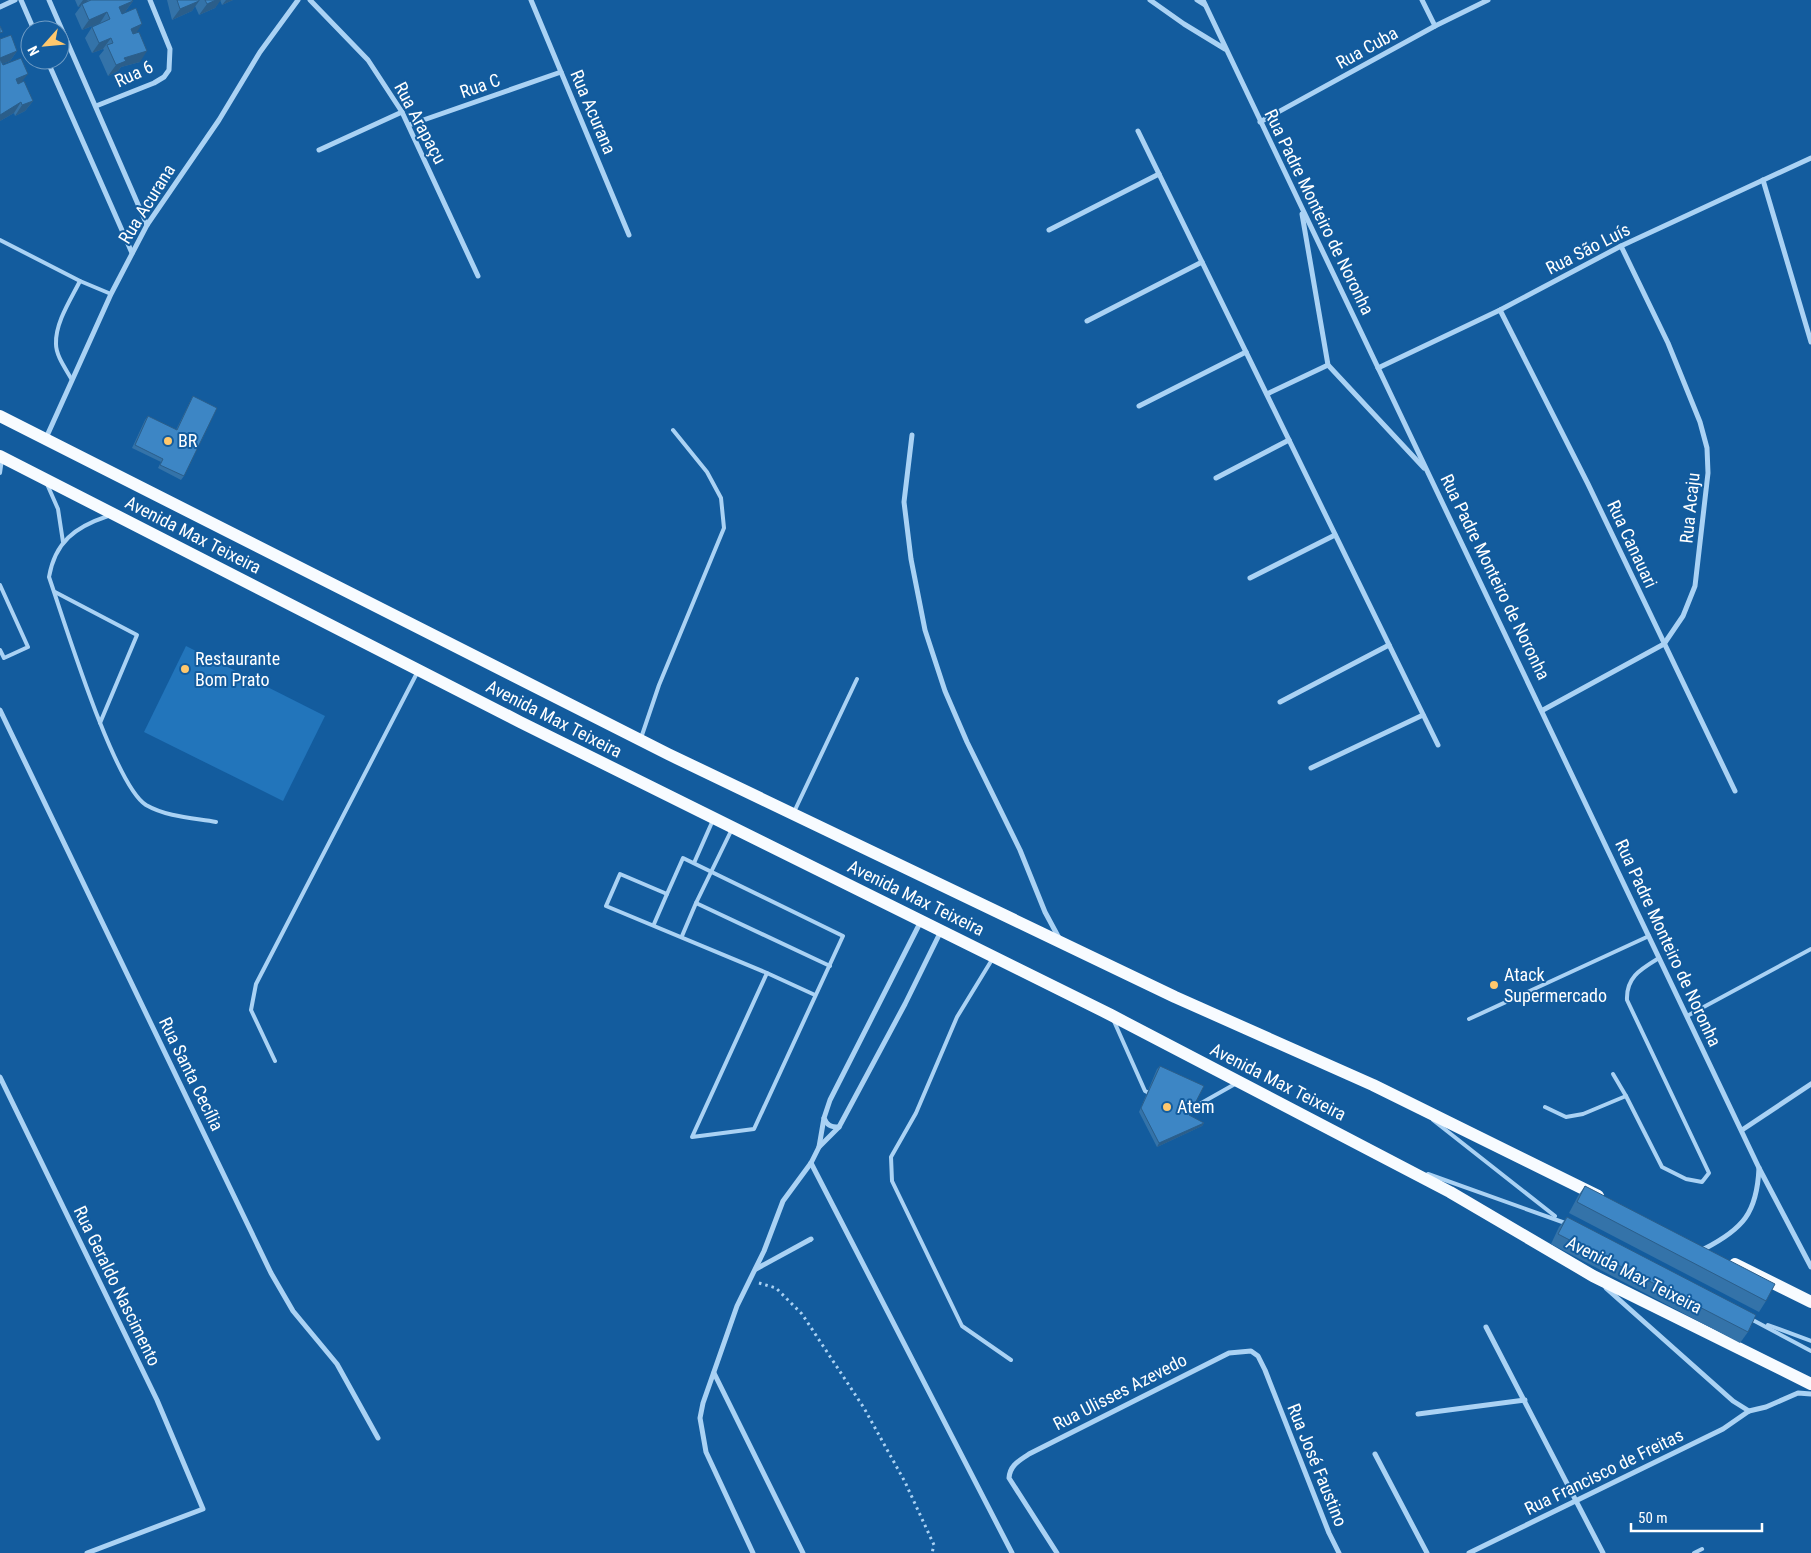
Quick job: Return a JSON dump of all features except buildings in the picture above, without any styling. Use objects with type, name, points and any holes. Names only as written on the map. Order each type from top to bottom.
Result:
[{"type":"main road","name":"Avenida Max Teixeira","points":[[0,416],[640,740],[1175,997],[1412,1104],[1607,1201]]},
{"type":"main road","name":"Avenida Max Teixeira","points":[[1,457],[420,669],[520,722],[1111,1015],[1450,1192],[1593,1276],[1811,1384]]},
{"type":"main road","points":[[1700,1247],[1811,1302]]},
{"type":"street","points":[[0,7],[15,0]]},
{"type":"street","points":[[21,0],[30,20]]},
{"type":"street","points":[[48,0],[147,225]]},
{"type":"street","name":"Rua 6","points":[[96,106],[154,83],[164,77],[169,70],[170,49],[150,0]]},
{"type":"street","name":"Rua Acurana","points":[[46,438],[111,294],[147,225],[219,120],[260,52],[298,0]]},
{"type":"street","name":"Rua Arapaçu","points":[[310,0],[368,60],[402,112],[478,276]]},
{"type":"street","name":"Rua Acurana","points":[[531,0],[629,235]]},
{"type":"street","points":[[1150,0],[1226,50]]},
{"type":"street","points":[[1197,0],[1204,3]]},
{"type":"street","points":[[1422,0],[1435,26]]},
{"type":"street","name":"Rua Cuba","points":[[1260,122],[1435,26],[1488,0]]},
{"type":"street","name":"Rua Padre Monteiro de Noronha","points":[[1204,3],[1543,710],[1759,1168],[1811,1267]]},
{"type":"street","points":[[51,70],[132,253]]},
{"type":"street","name":"Rua C","points":[[408,125],[561,72]]},
{"type":"street","points":[[319,150],[402,112]]},
{"type":"street","points":[[1138,131],[1438,745]]},
{"type":"street","name":"Rua São Luís","points":[[1378,368],[1500,310],[1621,246],[1811,158]]},
{"type":"street","points":[[1049,230],[1159,174]]},
{"type":"street","points":[[1763,180],[1811,342]]},
{"type":"street","points":[[1301,206],[1328,365],[1429,473]]},
{"type":"street","name":"Rua Acaju","points":[[1543,710],[1664,644],[1683,616],[1695,586],[1708,473],[1707,448],[1700,422],[1668,343],[1621,246]]},
{"type":"street","points":[[1087,321],[1202,262]]},
{"type":"street","name":"Rua Canauari","points":[[1500,310],[1588,484],[1735,791]]},
{"type":"street","points":[[1139,406],[1246,352]]},
{"type":"street","points":[[1267,394],[1328,365]]},
{"type":"street","points":[[912,435],[904,502],[911,559],[925,630],[945,691],[967,742],[1020,850],[1045,912],[1062,943]]},
{"type":"street","points":[[1216,478],[1290,440]]},
{"type":"street","points":[[1250,578],[1335,535]]},
{"type":"street","points":[[1280,702],[1389,645]]},
{"type":"street","name":"Rua Santa Cecília","points":[[0,710],[271,1273],[293,1311],[338,1364],[378,1438]]},
{"type":"street","points":[[1311,768],[1423,715]]},
{"type":"street","points":[[753,1553],[716,1476],[701,1433],[700,1418],[737,1306],[751,1280],[783,1201],[811,1163],[819,1147],[824,1118],[921,920]]},
{"type":"street","points":[[819,1147],[839,1127],[905,1004],[941,930]]},
{"type":"street","name":"Rua Geraldo Nascimento","points":[[0,1077],[157,1400],[203,1509],[88,1553]]},
{"type":"street","points":[[1742,1130],[1811,1084]]},
{"type":"street","points":[[824,1118],[827,1124],[832,1127],[839,1127]]},
{"type":"street","points":[[811,1163],[1012,1553]]},
{"type":"street","name":"Rua Padre Monteiro de Noronha","points":[[1700,1247],[1725,1238],[1740,1226],[1750,1213],[1758,1190],[1759,1168]]},
{"type":"street","points":[[755,1269],[811,1239]]},
{"type":"street","points":[[1593,1276],[1733,1401],[1749,1411]]},
{"type":"street","points":[[1486,1327],[1578,1500],[1603,1553]]},
{"type":"street","name":"Rua Ulisses Azevedo","points":[[1057,1553],[1009,1478],[1009,1471],[1014,1464],[1029,1454],[1229,1353],[1251,1351],[1258,1356],[1271,1387]]},
{"type":"street","points":[[714,1373],[803,1553]]},
{"type":"street","name":"Rua José Faustino","points":[[1271,1387],[1329,1533],[1339,1553]]},
{"type":"street","name":"Rua Francisco de Freitas","points":[[1469,1553],[1723,1429],[1749,1411],[1766,1407],[1798,1394],[1811,1394]]},
{"type":"street","points":[[1418,1414],[1525,1400]]},
{"type":"street","points":[[1375,1454],[1427,1553]]},
{"type":"lane","points":[[0,240],[80,281],[111,294]]},
{"type":"lane","points":[[72,380],[60,357],[56,342],[65,313],[80,281]]},
{"type":"lane","points":[[640,740],[660,685],[724,528],[722,498],[707,472],[673,430]]},
{"type":"lane","points":[[0,473],[1,457]]},
{"type":"lane","points":[[44,478],[58,509],[63,542]]},
{"type":"lane","points":[[112,514],[84,526],[63,542],[50,571],[54,592],[100,723],[126,781],[144,804],[165,814],[216,822]]},
{"type":"lane","points":[[0,585],[28,647],[4,658],[0,650]]},
{"type":"lane","points":[[54,592],[137,634],[100,723]]},
{"type":"lane","points":[[275,1061],[250,1010],[256,984],[420,669]]},
{"type":"lane","points":[[793,814],[857,679]]},
{"type":"lane","points":[[694,863],[714,818]]},
{"type":"lane","points":[[682,936],[732,827]]},
{"type":"lane","points":[[654,924],[683,858],[843,936],[754,1128],[692,1138],[767,973]]},
{"type":"lane","points":[[668,894],[620,874],[606,906],[654,924],[815,995]]},
{"type":"lane","points":[[696,903],[830,966]]},
{"type":"lane","points":[[1469,1019],[1648,936]]},
{"type":"lane","points":[[1687,1016],[1811,949]]},
{"type":"lane","points":[[994,956],[957,1017],[916,1113],[892,1157],[892,1181],[962,1326],[1011,1360]]},
{"type":"lane","points":[[1614,1074],[1662,1167],[1686,1179],[1702,1182],[1709,1173],[1627,1000],[1627,989],[1631,979],[1637,972],[1659,958]]},
{"type":"lane","points":[[1111,1015],[1145,1091],[1153,1095]]},
{"type":"lane","points":[[1179,1107],[1188,1111],[1239,1081]]},
{"type":"lane","points":[[1545,1108],[1566,1117],[1583,1114],[1626,1096]]},
{"type":"lane","points":[[1412,1104],[1559,1219]]},
{"type":"lane","points":[[1397,1164],[1559,1219],[1576,1228]]},
{"type":"lane","points":[[1748,1317],[1811,1341]]},
{"type":"lane","points":[[1757,1321],[1811,1351]]},
{"type":"lane","points":[[1694,1553],[1702,1549]]},
{"type":"path","points":[[751,1280],[776,1288],[802,1314],[864,1408],[905,1482],[934,1545],[932,1553]]},
{"type":"shaded area","points":[[186,646],[325,716],[283,801],[144,732]]},
{"type":"place","name":"BR","points":[[168,441]]},
{"type":"place","name":"Restaurante Bom Prato","points":[[185,669]]},
{"type":"place","name":"Atack Supermercado","points":[[1494,985]]},
{"type":"place","name":"Atem","points":[[1167,1107]]}]
